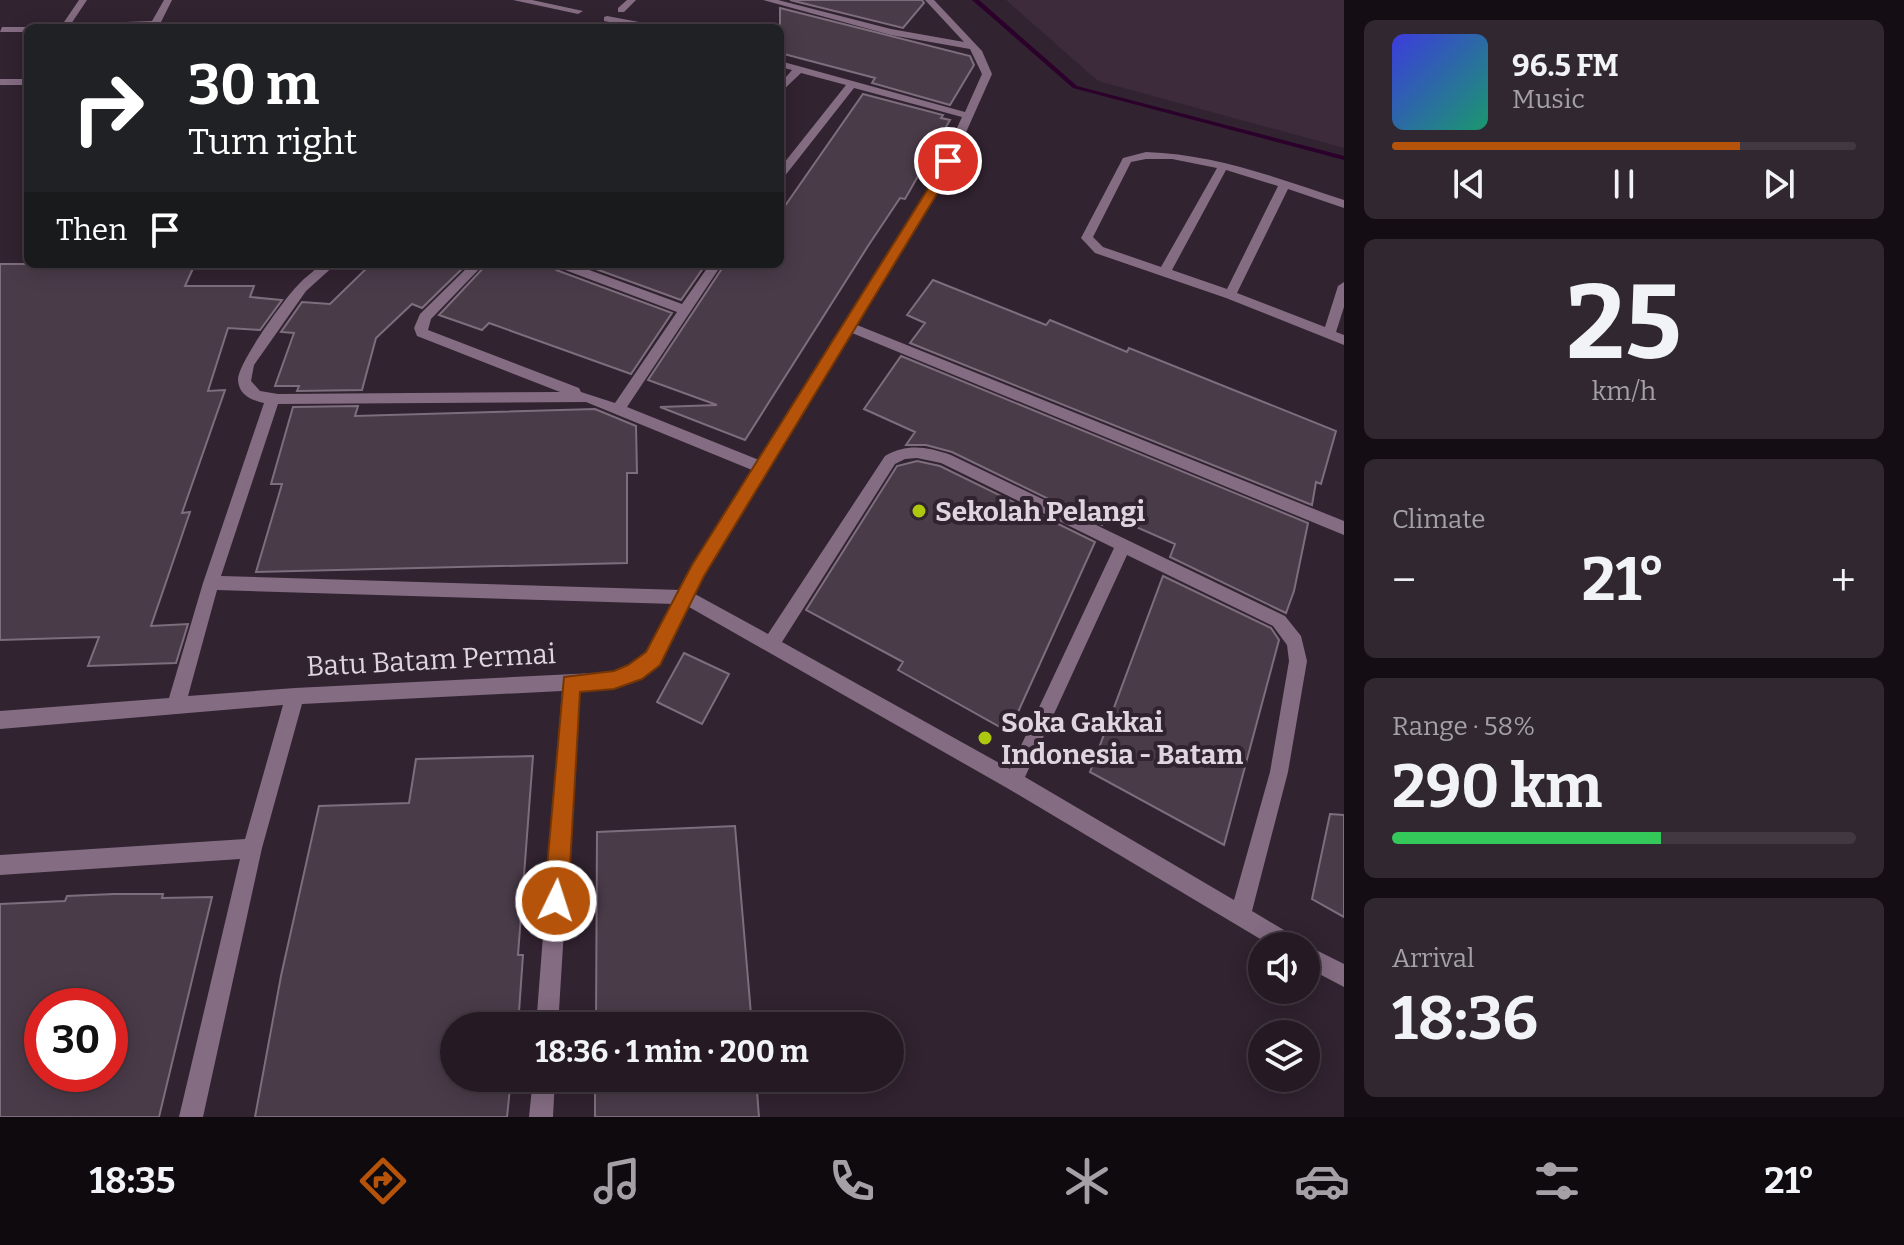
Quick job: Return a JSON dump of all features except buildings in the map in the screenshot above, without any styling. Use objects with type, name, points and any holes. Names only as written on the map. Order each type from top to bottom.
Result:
[{"type":"street","points":[[67,24],[83,0]]},
{"type":"street","points":[[155,24],[168,0]]},
{"type":"street","points":[[517,0],[556,3],[578,11]]},
{"type":"street","points":[[621,10],[632,0]]},
{"type":"street","points":[[767,0],[891,32],[973,47]]},
{"type":"street","points":[[571,683],[614,680],[635,672],[653,659],[698,571],[937,184],[987,74],[985,62],[929,0]]},
{"type":"street","points":[[607,19],[632,24]]},
{"type":"street","points":[[2,30],[24,29]]},
{"type":"street","points":[[784,65],[969,116]]},
{"type":"street","points":[[784,86],[799,69]]},
{"type":"street","points":[[0,82],[24,82]]},
{"type":"street","points":[[784,170],[852,84]]},
{"type":"street","points":[[1344,204],[1182,155],[1139,154],[1127,160],[1087,238],[1099,250],[1230,295],[1344,340]]},
{"type":"street","points":[[1164,273],[1222,168]]},
{"type":"street","points":[[1230,295],[1284,186]]},
{"type":"street","points":[[325,268],[302,288],[248,364],[243,377],[245,387],[253,395],[273,398],[587,397]]},
{"type":"street","points":[[474,268],[425,317],[422,333],[763,468]]},
{"type":"street","points":[[572,268],[685,310]]},
{"type":"street","points":[[618,410],[713,268]]},
{"type":"street","points":[[1329,334],[1344,286]]},
{"type":"street","points":[[850,327],[1344,528]]},
{"type":"street","points":[[176,706],[211,583],[273,398]]},
{"type":"street","points":[[771,644],[890,460],[903,452],[924,452],[946,459],[1279,621],[1295,642],[1298,661],[1279,772],[1241,914]]},
{"type":"street","points":[[1014,781],[1123,546]]},
{"type":"street","points":[[211,583],[686,597],[1014,781],[1270,932]]},
{"type":"street","name":"Batu Batam Permai","points":[[0,720],[295,696],[571,683],[548,1012]]},
{"type":"street","points":[[191,1117],[252,848],[295,696]]},
{"type":"street","points":[[0,865],[252,848]]},
{"type":"street","points":[[1320,963],[1344,976]]},
{"type":"street","points":[[541,1117],[543,1092]]},
{"type":"shaded area","points":[[1006,0],[1344,0],[1344,148],[1098,81]]},
{"type":"waterway","points":[[975,0],[1075,87],[1344,158]]},
{"type":"place","name":"Sekolah Pelangi","points":[[919,511]]},
{"type":"place","name":"Soka Gakkai Indonesia - Batam","points":[[985,738]]},
{"type":"route","points":[[556,901],[571,683],[614,680],[635,672],[653,659],[698,571],[937,184],[948,161]]}]
